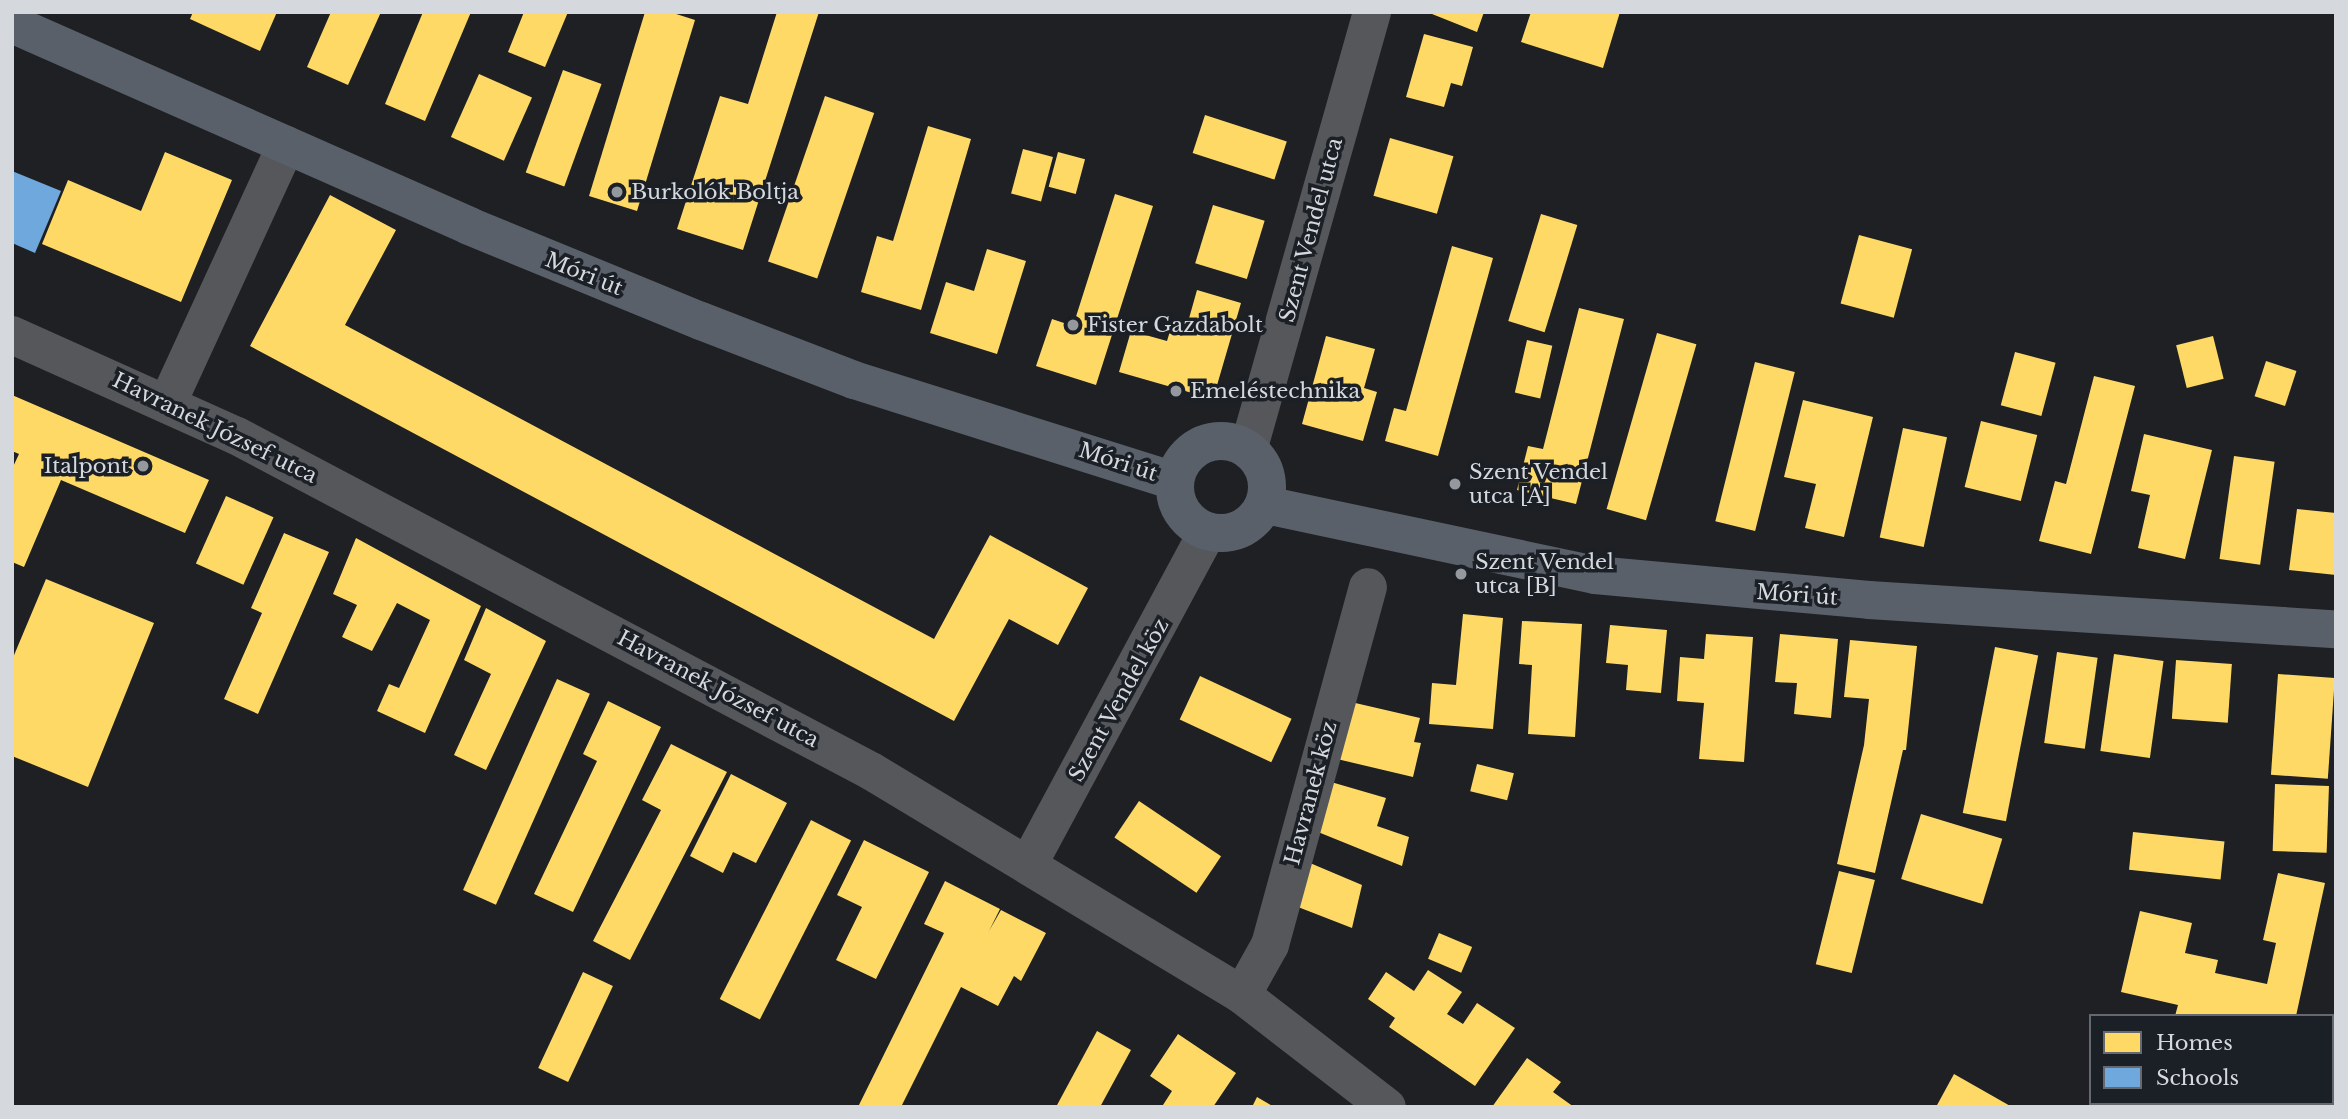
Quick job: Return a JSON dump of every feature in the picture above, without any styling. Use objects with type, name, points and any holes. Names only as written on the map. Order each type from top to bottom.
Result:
[{"type":"main road","name":"Móri út","points":[[12,24],[546,259],[855,380],[1172,480]]},
{"type":"main road","points":[[1213,442],[1249,447],[1267,473],[1266,505],[1237,533],[1206,534],[1178,510],[1172,480],[1189,453],[1213,442]]},
{"type":"main road","name":"Móri út","points":[[1266,505],[1506,560],[1595,575],[1869,600],[2336,629]]},
{"type":"street","name":"Szent Vendel utca","points":[[1249,447],[1372,12]]},
{"type":"street","points":[[168,402],[286,145]]},
{"type":"street","name":"Havranek József utca","points":[[12,335],[168,402],[685,670],[871,771],[1028,865],[1091,908],[1242,995],[1387,1107]]},
{"type":"street","name":"Szent Vendel köz","points":[[1028,865],[1206,534]]},
{"type":"street","name":"Havranek köz","points":[[1242,995],[1270,945],[1368,587]]},
{"type":"building: Homes","points":[[193,12],[277,12],[260,51],[190,19]]},
{"type":"building: Homes","points":[[331,12],[381,12],[348,85],[307,67]]},
{"type":"building: Homes","points":[[423,12],[471,12],[425,121],[385,104]]},
{"type":"building: Homes","points":[[524,12],[568,12],[545,67],[508,52]]},
{"type":"building: Homes","points":[[645,12],[670,12],[695,20],[637,211],[589,196]]},
{"type":"building: Homes","points":[[777,12],[819,12],[743,250],[677,229],[720,96],[748,104]]},
{"type":"building: Homes","points":[[1427,12],[1484,12],[1477,32]]},
{"type":"building: Homes","points":[[1531,12],[1620,12],[1603,68],[1521,42]]},
{"type":"building: Homes","points":[[1424,34],[1473,47],[1462,86],[1451,83],[1444,107],[1406,97]]},
{"type":"building: Homes","points":[[563,70],[602,84],[564,186],[526,172]]},
{"type":"building: Homes","points":[[479,74],[532,98],[504,161],[451,137]]},
{"type":"building: Homes","points":[[825,96],[874,113],[817,278],[768,261]]},
{"type":"building: Homes","points":[[1205,115],[1287,142],[1274,180],[1193,153]]},
{"type":"building: Homes","points":[[928,126],[971,139],[921,310],[861,292],[877,236],[893,241]]},
{"type":"building: Homes","points":[[1390,138],[1453,156],[1437,214],[1373,196]]},
{"type":"building: Homes","points":[[1023,149],[1053,157],[1041,201],[1011,193]]},
{"type":"building: Homes","points":[[165,152],[232,180],[181,302],[42,244],[68,180],[141,211]]},
{"type":"building: Homes","points":[[1058,152],[1085,159],[1076,194],[1049,187]]},
{"type":"building: Homes","points":[[1115,194],[1153,206],[1096,385],[1036,366],[1052,319],[1073,326]]},
{"type":"building: Homes","points":[[330,195],[396,230],[345,325],[934,639],[990,535],[1088,588],[1058,645],[1009,619],[954,721],[250,346]]},
{"type":"building: Homes","points":[[1213,205],[1265,221],[1247,279],[1195,263]]},
{"type":"building: Homes","points":[[1541,214],[1577,225],[1545,332],[1508,321]]},
{"type":"building: Homes","points":[[1859,235],[1912,249],[1894,318],[1841,304]]},
{"type":"building: Homes","points":[[1452,246],[1493,258],[1438,456],[1385,441],[1394,408],[1406,411]]},
{"type":"building: Homes","points":[[987,249],[1026,261],[997,354],[930,333],[946,282],[974,291]]},
{"type":"building: Homes","points":[[1197,290],[1241,303],[1213,399],[1119,372],[1131,331],[1167,341],[1174,318],[1188,322]]},
{"type":"building: Homes","points":[[1579,308],[1624,319],[1576,504],[1517,490],[1528,446],[1543,449]]},
{"type":"building: Homes","points":[[1657,333],[1696,344],[1646,520],[1607,509]]},
{"type":"building: Homes","points":[[1326,336],[1375,349],[1364,388],[1377,392],[1363,441],[1302,424]]},
{"type":"building: Homes","points":[[2213,336],[2224,379],[2187,388],[2176,345]]},
{"type":"building: Homes","points":[[1527,340],[1552,346],[1540,398],[1515,393]]},
{"type":"building: Homes","points":[[2015,352],[2056,363],[2041,416],[2001,405]]},
{"type":"building: Homes","points":[[2266,361],[2296,371],[2285,406],[2255,396]]},
{"type":"building: Homes","points":[[1755,362],[1795,372],[1755,531],[1715,521]]},
{"type":"building: Homes","points":[[2094,376],[2135,386],[2091,554],[2039,541],[2055,481],[2066,484]]},
{"type":"building: Homes","points":[[12,395],[209,480],[185,533],[61,480],[24,567],[12,562],[12,469],[19,454],[12,451]]},
{"type":"building: Homes","points":[[1803,400],[1873,417],[1844,537],[1805,528],[1816,484],[1784,477]]},
{"type":"building: Homes","points":[[1981,421],[2037,435],[2021,501],[1965,487]]},
{"type":"building: Homes","points":[[1903,428],[1947,437],[1924,547],[1880,538]]},
{"type":"building: Homes","points":[[2144,434],[2212,450],[2185,559],[2138,548],[2150,495],[2131,491]]},
{"type":"building: Homes","points":[[2234,456],[2275,462],[2260,565],[2220,559]]},
{"type":"building: Homes","points":[[226,496],[274,517],[243,585],[196,564]]},
{"type":"building: Homes","points":[[2297,509],[2336,513],[2336,575],[2289,570]]},
{"type":"building: Homes","points":[[284,533],[329,552],[258,714],[224,699],[262,613],[251,608]]},
{"type":"building: Homes","points":[[356,538],[481,606],[425,733],[377,711],[389,684],[399,688],[430,620],[397,603],[372,651],[342,637],[357,605],[333,594]]},
{"type":"building: Homes","points":[[46,579],[154,623],[88,787],[12,756],[12,660]]},
{"type":"building: Homes","points":[[486,608],[546,641],[486,770],[454,755],[491,674],[464,660]]},
{"type":"building: Homes","points":[[1463,614],[1503,618],[1493,729],[1429,724],[1432,683],[1456,685]]},
{"type":"building: Homes","points":[[1522,621],[1582,624],[1575,737],[1528,734],[1532,665],[1519,664]]},
{"type":"building: Homes","points":[[1610,625],[1667,630],[1661,693],[1626,690],[1628,665],[1606,663]]},
{"type":"building: Homes","points":[[1706,634],[1753,637],[1744,762],[1699,759],[1704,703],[1677,701],[1680,657],[1704,659]]},
{"type":"building: Homes","points":[[1780,634],[1838,639],[1831,718],[1794,714],[1797,683],[1775,682]]},
{"type":"building: Homes","points":[[1850,640],[1917,646],[1906,750],[1903,750],[1875,873],[1837,864],[1864,745],[1869,699],[1844,697]]},
{"type":"building: Homes","points":[[1995,647],[2038,655],[2006,821],[1963,813]]},
{"type":"building: Homes","points":[[2057,652],[2098,658],[2085,749],[2044,743]]},
{"type":"building: Homes","points":[[2114,654],[2164,661],[2150,758],[2100,751]]},
{"type":"building: Homes","points":[[2176,660],[2232,664],[2228,723],[2172,719]]},
{"type":"building: Homes","points":[[2278,674],[2335,678],[2328,779],[2271,775]]},
{"type":"building: Homes","points":[[1200,676],[1292,719],[1271,762],[1180,720]]},
{"type":"building: Homes","points":[[557,679],[590,694],[496,905],[463,890]]},
{"type":"building: Homes","points":[[608,701],[661,727],[573,912],[534,894],[597,761],[583,754]]},
{"type":"building: Homes","points":[[1351,702],[1420,718],[1414,742],[1421,743],[1413,777],[1337,759]]},
{"type":"building: Homes","points":[[671,744],[727,772],[630,960],[593,941],[661,810],[642,800]]},
{"type":"building: Homes","points":[[1477,764],[1514,773],[1507,800],[1470,791]]},
{"type":"building: Homes","points":[[731,774],[787,803],[756,863],[733,852],[723,873],[690,856]]},
{"type":"building: Homes","points":[[1331,782],[1386,798],[1377,826],[1409,837],[1402,866],[1318,832]]},
{"type":"building: Homes","points":[[2275,784],[2329,786],[2327,853],[2273,851]]},
{"type":"building: Homes","points":[[1139,801],[1221,856],[1196,893],[1114,837]]},
{"type":"building: Homes","points":[[1921,814],[2002,839],[1982,904],[1901,879]]},
{"type":"building: Homes","points":[[811,820],[851,840],[760,1020],[720,999]]},
{"type":"building: Homes","points":[[2133,832],[2224,842],[2221,879],[2129,870]]},
{"type":"building: Homes","points":[[864,840],[929,872],[876,979],[836,960],[862,907],[837,895]]},
{"type":"building: Homes","points":[[1310,863],[1362,885],[1352,928],[1298,907]]},
{"type":"building: Homes","points":[[1839,871],[1875,880],[1852,973],[1816,964]]},
{"type":"building: Homes","points":[[2278,873],[2325,883],[2296,1014],[2176,1014],[2178,1005],[2121,992],[2140,911],[2192,923],[2185,953],[2218,960],[2215,973],[2267,984],[2276,943],[2263,940]]},
{"type":"building: Homes","points":[[945,881],[1000,909],[989,931],[1001,910],[1046,933],[1021,981],[1014,976],[998,1006],[961,987],[901,1107],[858,1107],[944,933],[924,924]]},
{"type":"building: Homes","points":[[1439,933],[1472,947],[1461,973],[1428,959]]},
{"type":"building: Homes","points":[[1428,970],[1462,992],[1447,1014],[1463,1024],[1477,1003],[1515,1028],[1475,1086],[1389,1027],[1395,1018],[1368,999],[1386,972],[1414,991]]},
{"type":"building: Homes","points":[[583,972],[613,986],[568,1082],[538,1068]]},
{"type":"building: Homes","points":[[1097,1031],[1131,1050],[1100,1107],[1056,1107]]},
{"type":"building: Homes","points":[[1178,1034],[1236,1073],[1213,1107],[1163,1105],[1172,1091],[1150,1076]]},
{"type":"building: Homes","points":[[1527,1058],[1561,1082],[1553,1092],[1574,1107],[1492,1107]]},
{"type":"building: Homes","points":[[1954,1074],[2012,1107],[1936,1107]]},
{"type":"building: Homes","points":[[1257,1097],[1274,1107],[1252,1107]]},
{"type":"building: Schools","points":[[12,171],[61,191],[35,253],[12,243]]},
{"type":"place","name":"Burkolók Boltja","points":[[617,192]]},
{"type":"place","name":"Fister Gazdabolt","points":[[1073,325]]},
{"type":"place","name":"Emeléstechnika","points":[[1176,391]]},
{"type":"place","name":"Italpont","points":[[143,466]]},
{"type":"place","name":"Szent Vendel utca [A]","points":[[1455,484]]},
{"type":"place","name":"Szent Vendel utca [B]","points":[[1461,574]]}]
